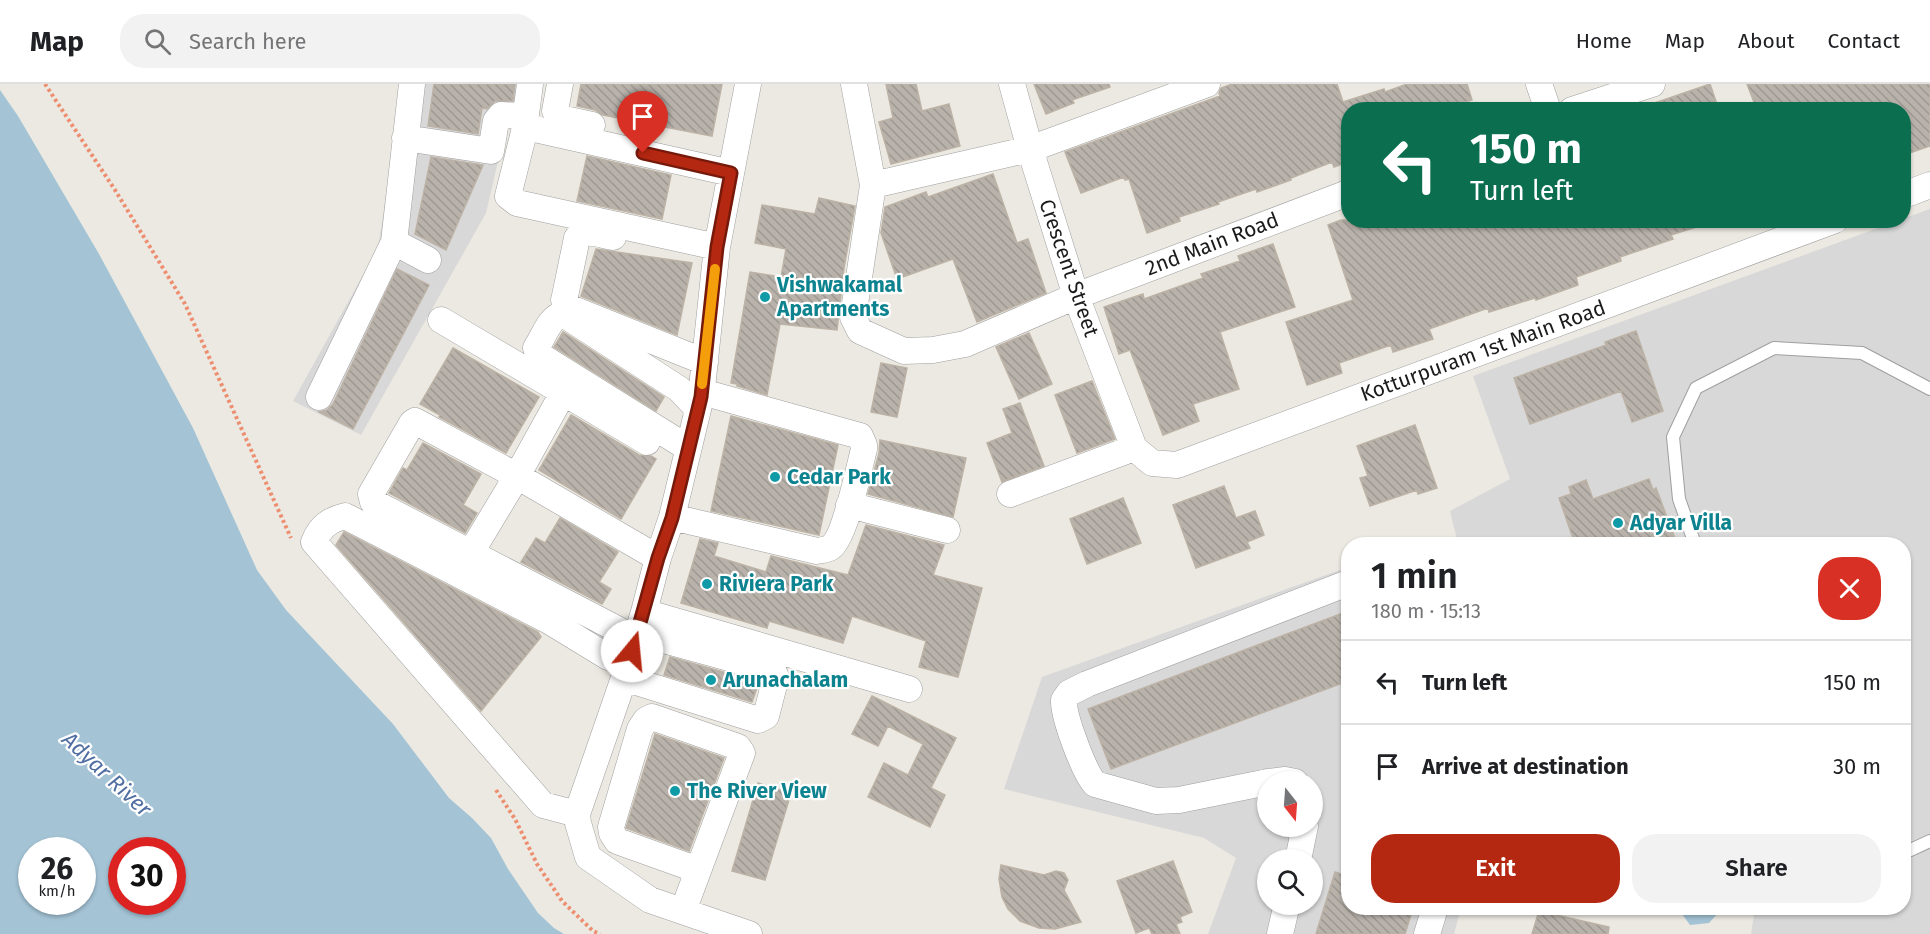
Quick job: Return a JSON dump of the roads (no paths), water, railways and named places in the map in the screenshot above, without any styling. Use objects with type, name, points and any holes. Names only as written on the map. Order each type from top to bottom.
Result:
[{"type":"street","points":[[319,397],[394,242],[412,84]]},
{"type":"street","points":[[405,138],[491,151],[496,120],[501,115],[521,117],[526,114],[530,84]]},
{"type":"street","points":[[560,84],[555,111],[560,118],[733,164]]},
{"type":"street","points":[[748,84],[717,253],[699,402],[672,518],[658,558],[640,628],[577,819],[588,857],[650,900],[749,934]]},
{"type":"street","name":"2nd Main Road","points":[[854,84],[873,185],[853,318],[860,331],[904,351],[933,350],[965,344],[1076,296],[1341,196]]},
{"type":"street","name":"Crescent Street","points":[[1012,84],[1076,296],[1134,448]]},
{"type":"street","points":[[873,185],[1030,149],[1207,84]]},
{"type":"street","points":[[1539,84],[1545,102]]},
{"type":"street","points":[[1597,102],[1652,84]]},
{"type":"street","points":[[717,253],[517,203],[508,196],[524,132],[535,129],[733,164]]},
{"type":"street","points":[[1911,192],[1930,185]]},
{"type":"street","name":"Kotturpuram 1st Main Road","points":[[1134,448],[1152,463],[1177,465],[1814,228]]},
{"type":"street","points":[[705,362],[568,307],[564,296],[577,238],[583,233],[717,253]]},
{"type":"street","points":[[394,242],[428,260]]},
{"type":"street","points":[[686,456],[539,355],[536,348],[554,319],[559,314],[563,314],[699,402]]},
{"type":"street","points":[[441,320],[563,393],[686,456]]},
{"type":"street","points":[[470,554],[563,393]]},
{"type":"street","points":[[672,518],[817,551],[830,548],[837,540],[864,449],[860,436],[713,394],[699,402]]},
{"type":"street","points":[[577,819],[543,805],[314,543],[318,531],[333,519],[345,516],[549,621],[608,657],[626,671],[758,720],[766,716],[776,677],[773,670],[640,628],[470,554],[373,502],[371,494],[412,423],[417,421],[658,558]]},
{"type":"street","points":[[1010,494],[1134,448]]},
{"type":"street","points":[[849,505],[947,530]]},
{"type":"street","points":[[1257,784],[1168,801],[1144,799],[1095,784],[1085,770],[1066,715],[1064,700],[1069,693],[1087,684],[1341,586]]},
{"type":"street","points":[[640,628],[909,689]]},
{"type":"street","points":[[683,911],[699,870],[742,753],[738,747],[652,717],[646,720],[640,729],[611,827],[612,833],[618,841],[699,870]]},
{"type":"street","points":[[1280,934],[1284,915]]},
{"type":"street","points":[[1427,934],[1433,915]]},
{"type":"lane","points":[[1693,537],[1679,499],[1672,437],[1696,388],[1774,348],[1862,354],[1930,389]]},
{"type":"lane","points":[[1911,850],[1930,841]]},
{"type":"water","name":"Adyar River","points":[[0,90],[18,116],[99,254],[193,428],[257,570],[286,610],[393,724],[449,798],[491,838],[508,869],[538,913],[564,934],[0,934]]},
{"type":"water","points":[[1683,915],[1716,915],[1709,923],[1690,925]]},
{"type":"place","name":"Vishwakamal Apartments","points":[[765,297]]},
{"type":"place","name":"Cedar Park","points":[[775,477]]},
{"type":"place","name":"Adyar Villa","points":[[1618,523]]},
{"type":"place","name":"Riviera Park","points":[[707,584]]},
{"type":"place","name":"Arunachalam","points":[[711,680]]},
{"type":"place","name":"The River View","points":[[675,791]]}]
